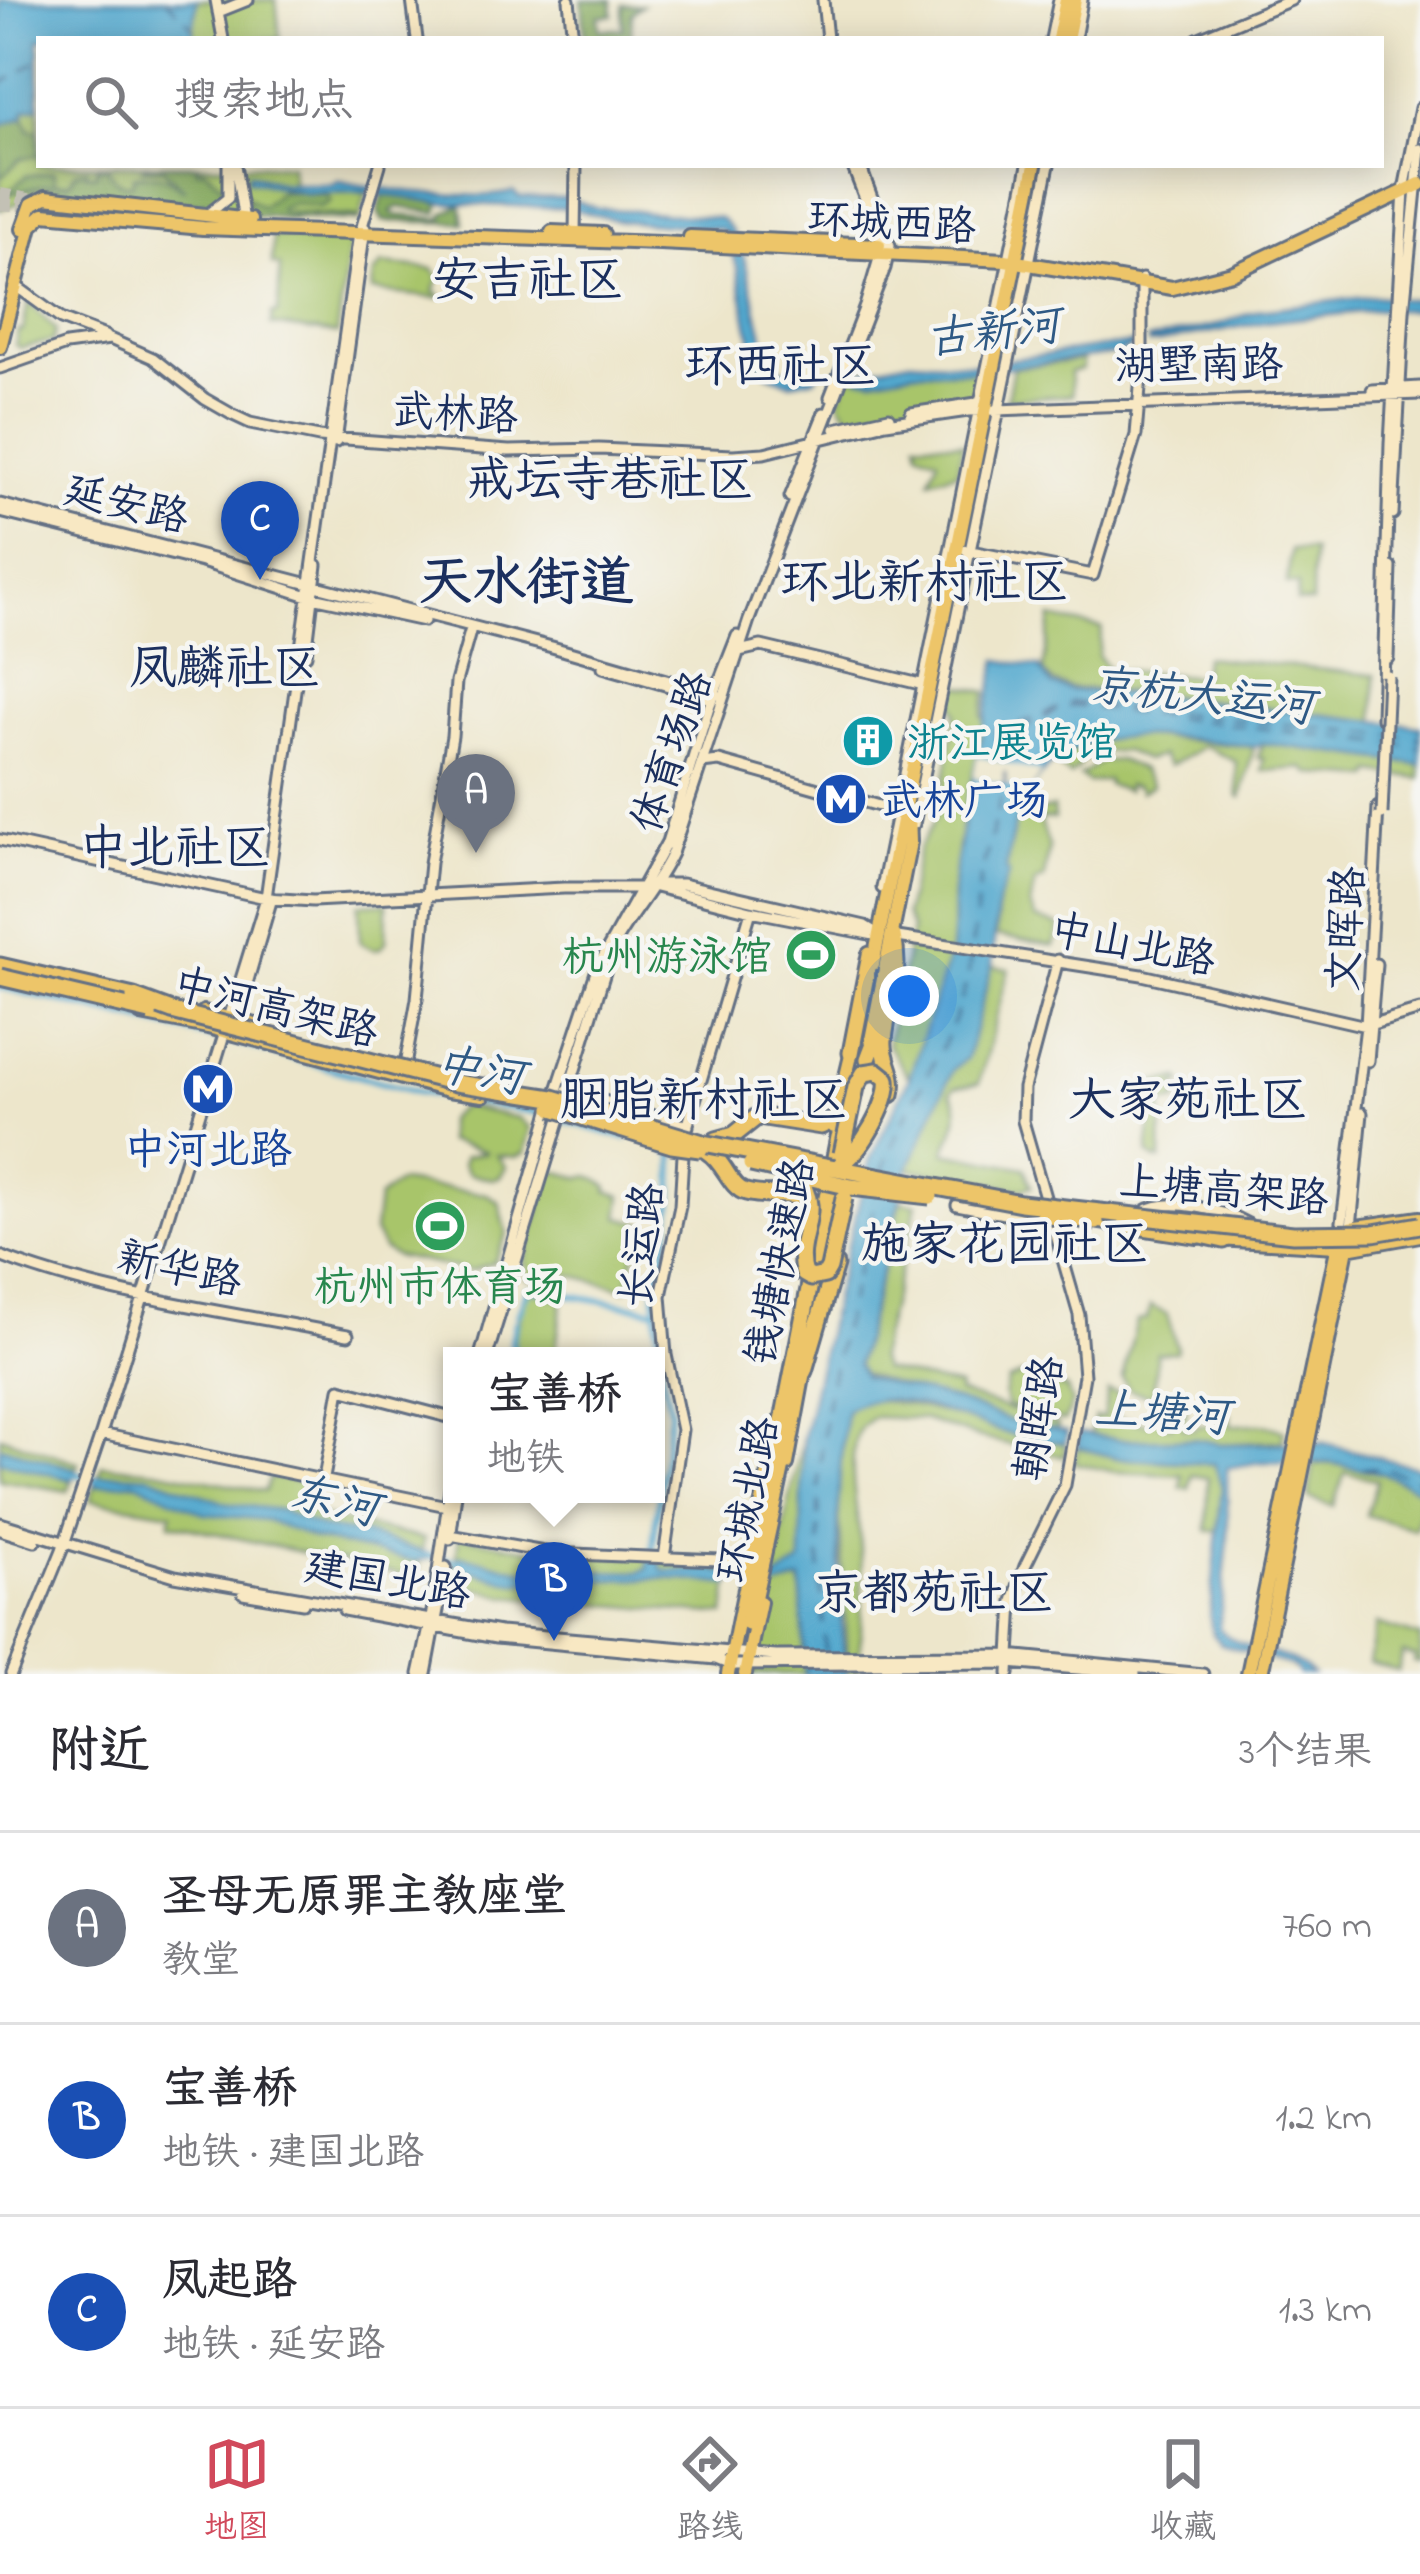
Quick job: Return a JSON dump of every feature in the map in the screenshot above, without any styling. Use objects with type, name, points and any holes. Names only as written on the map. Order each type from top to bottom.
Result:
[{"type":"highway","points":[[893,937],[899,962],[884,1047],[893,1088],[857,1157],[861,1166],[1017,1204],[1224,1240]]},
{"type":"highway","points":[[860,1056],[869,955]]},
{"type":"highway","points":[[892,963],[879,1030],[880,1054],[893,1088]]},
{"type":"highway","name":"中河高架路","points":[[0,975],[134,998],[456,1083],[561,1104],[751,1164],[798,1188],[1017,1204]]},
{"type":"highway","name":"中河高架路","points":[[0,975],[456,1088],[526,1100],[654,1140],[1017,1204]]},
{"type":"highway","points":[[860,1056],[879,1030]]},
{"type":"highway","points":[[561,1104],[702,1147],[761,1148],[838,1153],[852,1155],[887,1095],[887,1079],[877,1071],[859,1078],[838,1153],[832,1229]]},
{"type":"highway","name":"钱塘快速路","points":[[764,1547],[852,1076]]},
{"type":"highway","points":[[702,1147],[734,1136],[758,1116],[825,1130],[838,1153],[878,1173]]},
{"type":"highway","points":[[761,1148],[752,1141],[749,1127],[758,1119],[821,1126],[836,1119]]},
{"type":"highway","points":[[702,1147],[725,1166],[738,1189],[750,1194],[798,1188],[810,1196],[801,1261],[804,1274],[811,1278],[825,1275],[829,1268],[854,1150],[852,1131]]},
{"type":"highway","points":[[751,1164],[736,1174],[741,1187],[815,1191],[823,1179]]},
{"type":"highway","points":[[798,1188],[818,1209]]},
{"type":"highway","points":[[804,1371],[850,1202],[868,1190]]},
{"type":"highway","points":[[1017,1204],[1248,1224]]},
{"type":"highway","name":"上塘高架路","points":[[1017,1204],[1307,1240],[1372,1239],[1420,1227]]},
{"type":"highway","points":[[800,1341],[808,1262]]},
{"type":"highway","name":"钱塘快速路","points":[[748,1623],[797,1390]]},
{"type":"main road","points":[[221,36],[217,6],[248,0]]},
{"type":"main road","points":[[412,0],[417,36]]},
{"type":"main road","points":[[569,0],[573,36]]},
{"type":"main road","points":[[820,0],[824,36]]},
{"type":"main road","points":[[1064,36],[1070,0]]},
{"type":"main road","points":[[1204,36],[1291,0]]},
{"type":"main road","points":[[1413,183],[1420,108]]},
{"type":"main road","points":[[1413,183],[1420,148]]},
{"type":"main road","points":[[208,214],[228,198],[231,168]]},
{"type":"main road","points":[[232,168],[241,221]]},
{"type":"main road","points":[[10,1674],[63,1547],[101,1434],[269,898],[364,229],[379,168]]},
{"type":"main road","points":[[576,168],[576,232]]},
{"type":"main road","points":[[857,168],[886,250]]},
{"type":"main road","name":"环城北路","points":[[731,1664],[823,1179],[838,1153],[836,1119],[860,1056],[893,937],[910,842],[908,821],[1038,168]]},
{"type":"main road","name":"环城西路","points":[[241,221],[158,219],[65,206],[364,229],[576,232],[1023,259],[1172,288],[1232,273],[1413,183]]},
{"type":"main road","name":"文晖路","points":[[1248,1674],[1258,1664],[1346,1229],[1369,1026],[1396,391],[1413,183]]},
{"type":"main road","name":"环城西路","points":[[0,317],[35,199],[73,197],[190,216]]},
{"type":"main road","name":"环城西路","points":[[16,286],[31,226],[44,214],[202,228],[241,221]]},
{"type":"main road","name":"体育场路","points":[[561,1104],[603,952],[667,842],[886,250]]},
{"type":"main road","points":[[960,547],[1093,575],[1136,435],[1142,282]]},
{"type":"main road","points":[[0,347],[16,286]]},
{"type":"main road","name":"武林路","points":[[16,286],[61,319],[153,358],[205,399],[250,423],[334,437],[509,451],[599,449],[733,455],[764,453],[865,421],[990,406]]},
{"type":"main road","name":"武林路","points":[[0,368],[85,340],[110,339]]},
{"type":"main road","name":"湖墅南路","points":[[990,406],[1420,390]]},
{"type":"main road","name":"体育场路","points":[[486,1347],[550,1126],[614,946],[672,854],[718,698],[816,439]]},
{"type":"main road","name":"延安路","points":[[0,508],[170,546],[313,592],[718,698]]},
{"type":"main road","name":"环城北路","points":[[893,937],[878,914],[920,684],[960,547]]},
{"type":"main road","name":"环城北路","points":[[893,937],[960,547]]},
{"type":"main road","name":"延安路","points":[[313,592],[587,656],[718,698]]},
{"type":"main road","points":[[746,631],[761,646]]},
{"type":"main road","points":[[405,1065],[456,682],[470,632]]},
{"type":"main road","points":[[739,650],[761,646],[920,684]]},
{"type":"main road","points":[[648,682],[718,698]]},
{"type":"main road","points":[[704,757],[897,811]]},
{"type":"main road","name":"中山北路","points":[[0,840],[269,898],[313,901],[655,887],[751,911],[893,937],[1058,960],[1369,1026]]},
{"type":"main road","name":"中山北路","points":[[655,887],[664,881],[682,884],[865,926],[893,937]]},
{"type":"main road","name":"长运路","points":[[658,1557],[682,1430],[666,1355],[661,1297],[680,1206],[702,1147],[687,1128],[751,911]]},
{"type":"main road","name":"朝晖路","points":[[1009,1664],[1010,1618],[1017,1586],[1062,1496],[1084,1376],[1082,1327],[1031,1158],[1022,1105],[1058,960]]},
{"type":"main road","points":[[0,975],[233,1018],[405,1065],[533,1089],[561,1104]]},
{"type":"main road","points":[[0,975],[61,998],[448,1090],[528,1096],[687,1128]]},
{"type":"main road","points":[[1369,1026],[1420,1010]]},
{"type":"main road","name":"环城北路","points":[[748,1664],[781,1464],[852,1131],[860,1056]]},
{"type":"main road","points":[[957,1205],[1051,1213],[1224,1240],[1341,1247],[1420,1227]]},
{"type":"main road","points":[[1051,1213],[1143,1212],[1346,1229],[1420,1227]]},
{"type":"main road","name":"新华路","points":[[0,1256],[27,1267],[146,1295],[348,1335]]},
{"type":"main road","points":[[324,1478],[340,1389],[443,1416]]},
{"type":"main road","points":[[101,1434],[447,1506]]},
{"type":"main road","points":[[447,1503],[447,1541]]},
{"type":"main road","points":[[422,1674],[454,1503]]},
{"type":"main road","name":"建国北路","points":[[0,1526],[151,1575],[434,1624],[731,1664],[872,1660],[1203,1674]]},
{"type":"main road","points":[[447,1541],[550,1553],[744,1561]]},
{"type":"main road","name":"建国北路","points":[[1009,1664],[1135,1674]]},
{"type":"green space","points":[[0,0],[276,0],[280,36],[36,36],[36,168],[291,168],[293,190],[367,192],[359,221],[294,213],[294,220],[54,192],[0,209]]},
{"type":"green space","points":[[582,0],[612,0],[613,15],[599,16],[600,30],[623,29],[623,5],[642,5],[632,13],[631,36],[585,36]]},
{"type":"green space","points":[[24,117],[30,130],[36,131],[36,156],[21,159],[0,178],[0,125]]},
{"type":"green space","points":[[97,168],[109,168],[124,184],[132,184],[134,176],[155,175],[185,190],[162,169],[143,169],[197,168],[197,170],[205,169],[224,187],[223,196],[210,202],[168,204],[54,190],[49,185],[5,195],[26,176],[54,172],[54,183],[69,183],[76,172],[96,174]]},
{"type":"green space","points":[[280,191],[328,195],[330,201],[322,207],[293,203],[280,208],[282,212],[355,217],[356,221],[248,216],[245,197],[262,207]]},
{"type":"green space","points":[[383,195],[440,202],[438,213],[398,207],[391,212],[396,215],[443,219],[461,204],[464,223],[383,221],[378,212]]},
{"type":"green space","points":[[273,235],[350,241],[337,334],[271,325],[272,314],[278,313],[280,266],[272,264]]},
{"type":"green space","points":[[382,264],[433,269],[439,277],[434,292],[439,298],[372,291],[374,274]]},
{"type":"green space","points":[[28,302],[56,330],[53,341],[20,348],[15,345],[18,331],[23,331]]},
{"type":"green space","points":[[1082,360],[1082,369],[1070,372],[1072,395],[1007,399],[1013,368]]},
{"type":"green space","points":[[915,371],[979,371],[974,393],[968,396],[849,415],[839,401],[850,376],[873,379]]},
{"type":"green space","points":[[917,441],[963,443],[957,472],[930,480],[938,458],[919,451]]},
{"type":"green space","points":[[1291,550],[1313,551],[1312,603],[1297,602],[1298,585],[1287,584]]},
{"type":"green space","points":[[1051,618],[1102,628],[1098,656],[1108,669],[1202,677],[1204,657],[1375,675],[1375,721],[1170,695],[1070,688],[1053,682],[1043,671]]},
{"type":"green space","points":[[952,684],[987,692],[982,717],[986,719],[956,859],[950,955],[909,1078],[887,1044],[912,930],[905,914],[919,848],[937,816],[944,783],[956,713],[949,690]]},
{"type":"green space","points":[[1127,734],[1254,747],[1241,798],[1236,762],[1205,746],[1169,766],[1162,756],[1145,760],[1125,751],[1104,752],[1085,760],[1070,776],[1055,763],[1076,750]]},
{"type":"green space","points":[[1262,743],[1420,765],[1420,779],[1373,772],[1371,778],[1311,774],[1304,768],[1262,771],[1264,759],[1258,758]]},
{"type":"green space","points":[[1119,760],[1142,770],[1152,786],[1140,792],[1127,785],[1127,791],[1108,785],[1107,780],[1089,783],[1080,776],[1102,761]]},
{"type":"green space","points":[[1053,808],[1054,819],[1040,819],[1049,847],[1044,878],[1035,883],[1030,906],[1036,919],[1060,926],[1054,946],[996,936],[997,903],[1017,816]]},
{"type":"green space","points":[[387,903],[386,941],[373,949],[360,942],[359,904]]},
{"type":"green space","points":[[992,966],[1009,969],[979,1083],[954,1088],[951,1093],[958,1115],[945,1152],[1025,1168],[1032,1186],[1021,1189],[908,1169],[953,1069],[967,1058]]},
{"type":"green space","points":[[1181,1079],[1182,1084],[1176,1084],[1177,1101],[1162,1104],[1161,1160],[1155,1160],[1148,1154],[1156,1082]]},
{"type":"green space","points":[[462,1106],[519,1118],[530,1128],[525,1153],[497,1155],[506,1167],[500,1177],[469,1174],[462,1164],[465,1156],[487,1152],[447,1141],[447,1120]]},
{"type":"green space","points":[[551,1170],[590,1176],[608,1186],[607,1191],[622,1196],[619,1217],[643,1223],[626,1289],[563,1273],[557,1275],[564,1278],[562,1287],[526,1278],[524,1263]]},
{"type":"green space","name":"杭州市体育场","points":[[399,1182],[487,1194],[499,1202],[507,1234],[494,1262],[471,1271],[395,1256],[383,1249],[374,1232],[378,1198]]},
{"type":"green space","points":[[901,1201],[917,1204],[878,1357],[882,1369],[959,1387],[958,1393],[1058,1425],[1057,1431],[1013,1422],[860,1373],[857,1364]]},
{"type":"green space","points":[[531,1291],[563,1300],[556,1347],[515,1347],[525,1295]]},
{"type":"green space","points":[[1150,1306],[1167,1314],[1177,1348],[1176,1352],[1157,1353],[1153,1396],[1130,1390],[1122,1378],[1137,1321],[1147,1319]]},
{"type":"green space","points":[[1022,1375],[1067,1389],[1072,1403],[1064,1421],[1007,1406],[1008,1381]]},
{"type":"green space","points":[[1108,1391],[1118,1393],[1114,1417],[1149,1424],[1154,1405],[1164,1406],[1159,1424],[1172,1426],[1177,1407],[1187,1409],[1183,1428],[1196,1429],[1197,1425],[1219,1427],[1221,1413],[1230,1414],[1231,1426],[1271,1426],[1284,1431],[1282,1441],[1221,1444],[1090,1435],[1095,1417],[1103,1418]]},
{"type":"green space","points":[[863,1400],[915,1406],[1065,1443],[1064,1457],[922,1419],[873,1417],[863,1426],[856,1438],[853,1463],[862,1573],[859,1670],[848,1671],[837,1477],[846,1410]]},
{"type":"green space","points":[[0,1436],[79,1463],[68,1491],[0,1480]]},
{"type":"green space","points":[[803,1437],[805,1674],[752,1674]]},
{"type":"green space","points":[[1077,1447],[1118,1458],[1215,1464],[1222,1487],[1218,1531],[1207,1531],[1208,1478],[1192,1475],[1189,1489],[1181,1488],[1182,1475],[1114,1472],[1075,1463]]},
{"type":"green space","points":[[1314,1464],[1382,1473],[1420,1490],[1414,1529],[1366,1515],[1377,1480],[1345,1472],[1333,1506],[1308,1498]]},
{"type":"green space","points":[[102,1465],[265,1491],[270,1477],[314,1484],[312,1514],[424,1539],[417,1578],[170,1523],[172,1513],[90,1500]]},
{"type":"green space","points":[[459,1536],[550,1553],[732,1561],[725,1615],[504,1596],[453,1581]]},
{"type":"green space","points":[[1376,1624],[1420,1637],[1420,1663],[1403,1653],[1398,1671],[1369,1663]]},
{"type":"water","points":[[0,0],[197,0],[192,36],[36,36],[36,108],[0,125]]},
{"type":"water","points":[[249,173],[283,184],[333,184],[338,180],[454,195],[513,191],[519,197],[568,198],[597,208],[720,218],[731,230],[746,265],[773,363],[793,376],[819,372],[816,378],[790,383],[766,373],[751,338],[736,263],[722,229],[621,221],[569,208],[444,203],[364,192],[305,193],[247,180]]},
{"type":"water","points":[[1374,296],[1420,301],[1420,311],[1387,309],[1265,322],[1149,344],[1148,340],[1260,310]]},
{"type":"water","points":[[1134,343],[1115,354],[979,371],[915,371],[859,378],[863,370],[910,360],[978,364]]},
{"type":"water","points":[[998,660],[1039,667],[1052,685],[1070,690],[1420,726],[1420,765],[1262,743],[1254,747],[1126,737],[1091,743],[1060,757],[1035,782],[1017,819],[1009,873],[997,904],[992,966],[967,1058],[953,1069],[908,1169],[857,1364],[864,1377],[958,1401],[1013,1422],[1067,1432],[1065,1443],[1009,1434],[905,1402],[864,1402],[846,1410],[838,1542],[846,1674],[805,1674],[801,1580],[771,1590],[773,1581],[801,1563],[803,1437],[870,1159],[909,1078],[950,955],[955,871]]},
{"type":"water","points":[[1080,1433],[1120,1440],[1324,1443],[1420,1468],[1420,1490],[1382,1473],[1331,1463],[1261,1462],[1227,1468],[1228,1540],[1219,1629],[1312,1674],[1299,1674],[1292,1666],[1221,1644],[1212,1633],[1222,1487],[1215,1464],[1118,1458],[1077,1447]]},
{"type":"water","points":[[0,1446],[76,1469],[72,1480],[0,1461]]},
{"type":"water","points":[[98,1476],[150,1476],[228,1504],[280,1510],[322,1528],[365,1534],[430,1554],[429,1558],[414,1561],[314,1539],[267,1520],[205,1514],[135,1482],[95,1486]]},
{"type":"water","points":[[458,1557],[522,1570],[639,1572],[647,1569],[650,1557],[658,1558],[663,1571],[712,1570],[735,1575],[730,1585],[666,1578],[514,1583],[460,1567]]},
{"type":"pier","points":[[977,756],[1041,772],[1030,791],[973,777]]},
{"type":"waterway","name":"中河","points":[[0,987],[417,1092],[534,1112],[626,1138]]},
{"type":"waterway","name":"中河","points":[[659,1347],[655,1283],[673,1199],[674,1153],[667,1151]]},
{"type":"waterway","points":[[518,1315],[528,1288],[656,1310]]},
{"type":"waterway","points":[[514,1347],[516,1322]]},
{"type":"waterway","name":"中河","points":[[665,1387],[670,1410],[665,1449]]},
{"type":"waterway","name":"东河","points":[[67,1472],[101,1480]]},
{"type":"waterway","name":"中河","points":[[651,1560],[658,1503]]},
{"type":"waterway","name":"东河","points":[[427,1555],[461,1562]]},
{"type":"ferry route","points":[[167,0],[196,31]]},
{"type":"ferry route","points":[[161,36],[194,31]]},
{"type":"ferry route","points":[[0,85],[36,62]]},
{"type":"ferry route","points":[[993,732],[1072,702],[1380,734]]},
{"type":"ferry route","points":[[972,945],[980,880],[1005,781],[1004,755],[992,739],[1017,733],[1060,708],[1075,706],[1420,747]]},
{"type":"ferry route","points":[[1389,735],[1420,738]]},
{"type":"ferry route","points":[[883,1172],[957,1011],[971,954]]},
{"type":"ferry route","points":[[825,1651],[819,1522],[822,1445],[837,1352],[876,1199]]},
{"type":"ferry route","points":[[1362,1468],[1384,1468],[1420,1480]]},
{"type":"tunnel","points":[[915,799],[1040,168]]},
{"type":"tunnel","points":[[0,194],[41,201]]},
{"type":"tunnel","points":[[0,204],[65,209]]},
{"type":"tunnel","points":[[864,1021],[880,951]]},
{"type":"tunnel","points":[[738,1674],[748,1623]]},
{"type":"place","name":"凤起路","points":[[260,580]]},
{"type":"place","name":"浙江展览馆","points":[[868,741]]},
{"type":"place","name":"武林广场","points":[[841,799]]},
{"type":"place","name":"圣母无原罪主教座堂","points":[[476,853]]},
{"type":"place","name":"杭州游泳馆","points":[[811,955]]},
{"type":"place","name":"中河北路","points":[[208,1089]]},
{"type":"place","name":"杭州市体育场","points":[[440,1226]]},
{"type":"place","name":"宝善桥","points":[[554,1641]]},
{"type":"district","name":"安吉社区","points":[[528,278]]},
{"type":"district","name":"环西社区","points":[[781,364]]},
{"type":"district","name":"戒坛寺巷社区","points":[[610,478]]},
{"type":"district","name":"天水街道","points":[[526,580]]},
{"type":"district","name":"环北新村社区","points":[[925,580]]},
{"type":"district","name":"凤麟社区","points":[[225,666]]},
{"type":"district","name":"中北社区","points":[[175,846]]},
{"type":"district","name":"胭脂新村社区","points":[[704,1098]]},
{"type":"district","name":"大家苑社区","points":[[1188,1098]]},
{"type":"district","name":"施家花园社区","points":[[1005,1242]]},
{"type":"district","name":"京都苑社区","points":[[934,1591]]},
{"type":"water label","name":"古新河","points":[[993,330]]},
{"type":"water label","name":"京杭大运河","points":[[1202,694]]},
{"type":"water label","name":"上塘河","points":[[1162,1411]]}]
